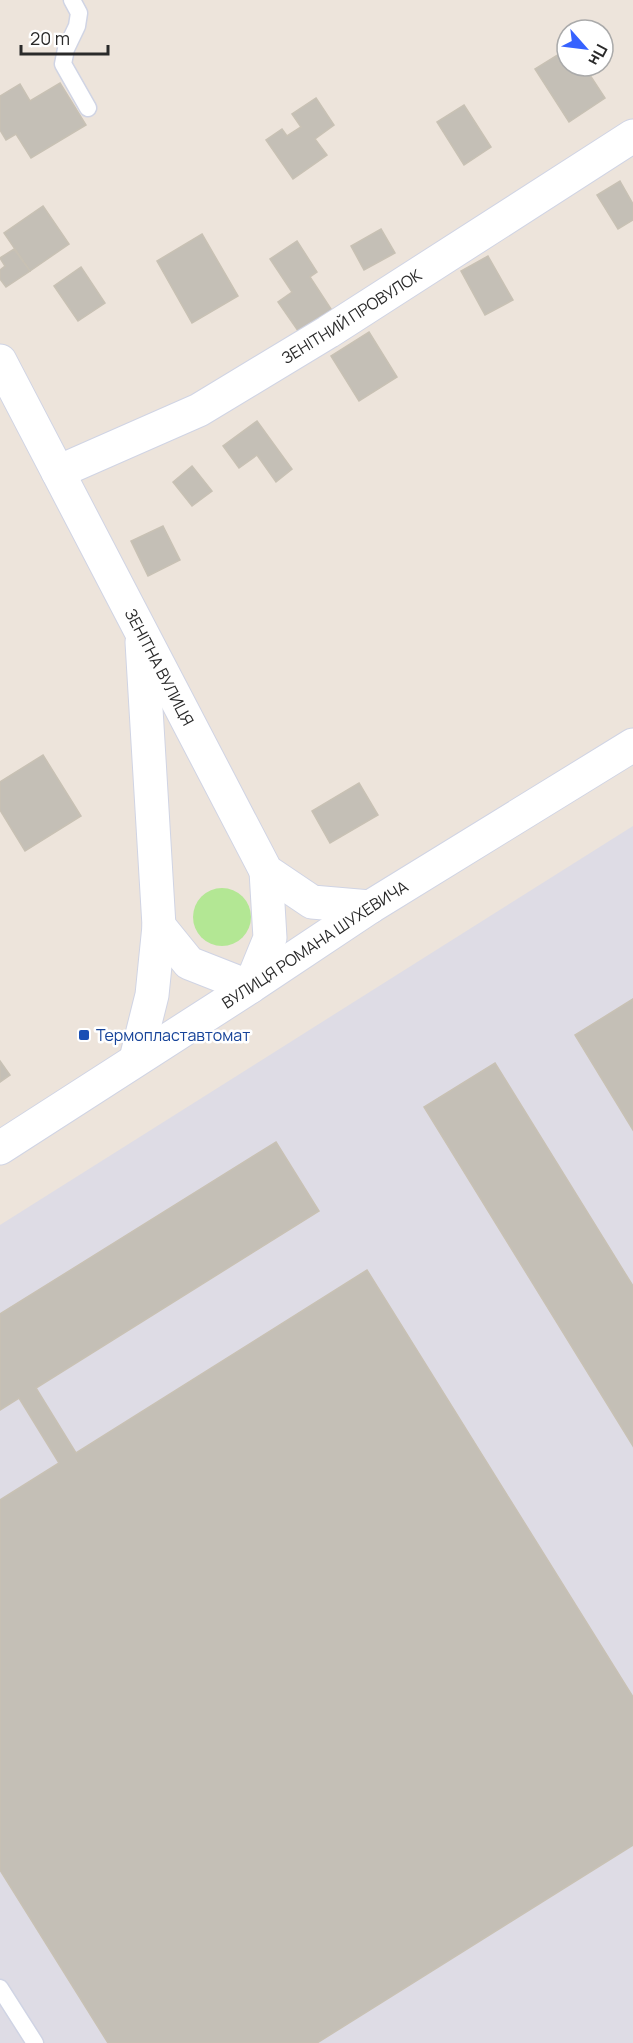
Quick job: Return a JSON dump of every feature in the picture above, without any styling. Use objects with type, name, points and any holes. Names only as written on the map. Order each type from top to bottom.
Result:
[{"type":"street","name":"ЗЕНІТНИЙ ПРОВУЛОК","points":[[58,472],[199,410],[328,332],[633,136]]},
{"type":"street","name":"ЗЕНІТНА ВУЛИЦЯ","points":[[0,361],[266,871],[312,902],[370,907]]},
{"type":"street","points":[[136,1059],[152,995],[159,926],[141,632]]},
{"type":"street","name":"ВУЛИЦЯ РОМАНА ШУХЕВИЧА","points":[[0,1148],[370,907],[633,745]]},
{"type":"street","points":[[159,926],[189,963],[250,987],[270,938],[266,871]]},
{"type":"lane","points":[[72,0],[78,13],[77,26],[66,49],[63,64],[88,108]]},
{"type":"lane","points":[[0,1988],[34,2043]]},
{"type":"shaded area","points":[[633,826],[633,2043],[0,2043],[0,1225]]},
{"type":"green space","points":[[222,888],[233,890],[246,901],[251,917],[249,928],[238,941],[222,946],[211,944],[198,933],[193,917],[195,906],[206,893]]},
{"type":"building","points":[[555,56],[555,78],[592,78],[605,98],[569,122],[535,69]]},
{"type":"building","points":[[60,83],[86,125],[31,158],[16,134],[6,140],[0,130],[0,96],[20,84],[30,101]]},
{"type":"building","points":[[316,98],[334,125],[315,139],[327,155],[293,179],[266,140],[282,129],[287,136],[301,127],[292,114]]},
{"type":"building","points":[[464,105],[491,147],[464,165],[437,122]]},
{"type":"building","points":[[620,181],[633,204],[633,220],[618,229],[597,195]]},
{"type":"building","points":[[43,206],[69,244],[30,271],[4,233]]},
{"type":"building","points":[[381,229],[395,253],[364,270],[351,246]]},
{"type":"building","points":[[202,234],[238,296],[192,323],[157,261]]},
{"type":"building","points":[[297,241],[317,272],[310,277],[335,315],[303,338],[278,302],[292,292],[270,259]]},
{"type":"building","points":[[14,249],[30,271],[6,287],[0,279],[0,270],[5,266],[0,258]]},
{"type":"building","points":[[488,256],[513,300],[485,315],[461,271]]},
{"type":"building","points":[[81,267],[105,303],[78,321],[54,286]]},
{"type":"building","points":[[369,332],[397,377],[359,401],[331,356]]},
{"type":"building","points":[[257,421],[292,469],[276,482],[257,455],[239,468],[223,446]]},
{"type":"building","points":[[192,466],[212,491],[192,506],[173,482]]},
{"type":"building","points":[[163,526],[180,560],[148,576],[131,541]]},
{"type":"building","points":[[43,755],[81,816],[25,851],[0,810],[0,782]]},
{"type":"building","points":[[359,783],[378,815],[330,843],[312,811]]},
{"type":"building","points":[[633,999],[633,1130],[575,1035]]},
{"type":"building","points":[[0,1061],[10,1075],[0,1082]]},
{"type":"building","points":[[495,1063],[633,1286],[633,1446],[424,1107]]},
{"type":"building","points":[[276,1142],[319,1211],[36,1388],[76,1453],[367,1270],[633,1697],[633,1845],[317,2043],[108,2043],[0,1870],[0,1500],[59,1463],[19,1398],[0,1410],[0,1314]]},
{"type":"place","name":"Термопластавтомат","points":[[84,1035]]}]
